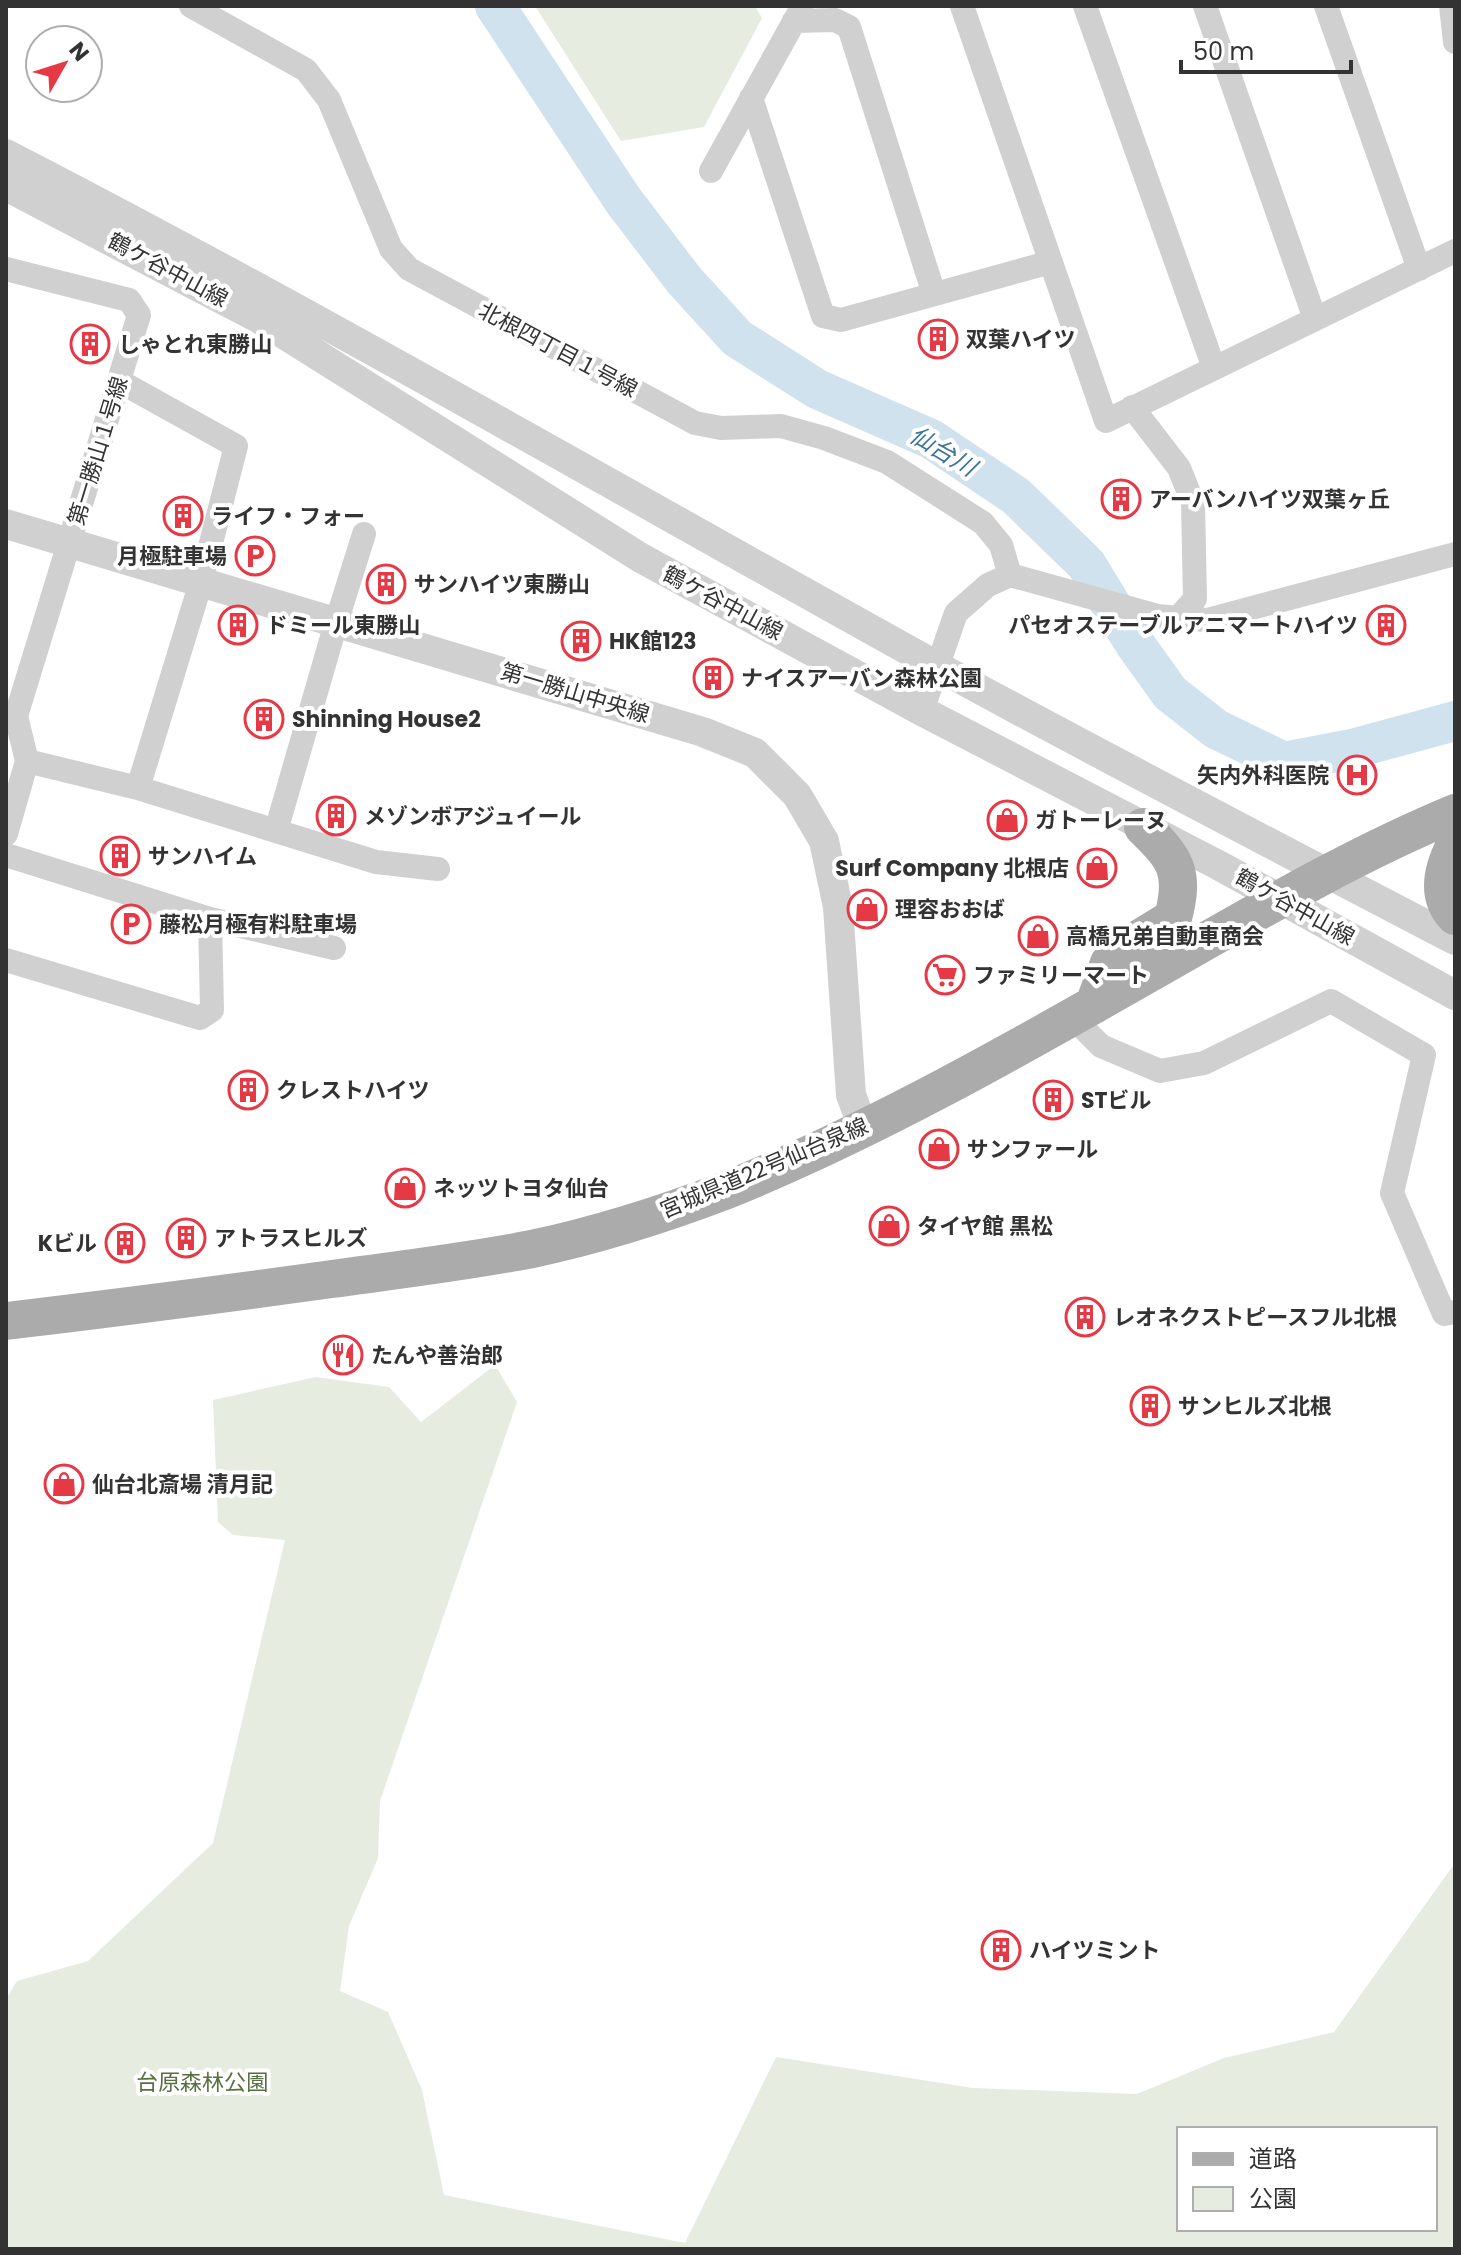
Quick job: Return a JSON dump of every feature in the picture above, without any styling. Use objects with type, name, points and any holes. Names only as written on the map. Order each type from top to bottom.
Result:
[{"type":"main road","name":"宮城県道22号仙台泉線","points":[[6,1321],[534,1248],[657,1216],[729,1189],[863,1127],[1083,1011],[1326,874],[1392,839],[1455,813]]},
{"type":"main road","points":[[1083,1011],[1109,963],[1173,918],[1180,889],[1173,860],[1143,827]]},
{"type":"main road","points":[[1455,845],[1444,869],[1442,889],[1455,916]]},
{"type":"street","name":"北根四丁目１号線","points":[[191,6],[306,70],[329,100],[391,249],[409,269],[695,423],[721,428],[781,426],[824,438],[887,462],[983,523],[1001,545],[1010,575]]},
{"type":"street","points":[[962,6],[1106,421],[1455,251]]},
{"type":"street","points":[[1085,6],[1214,368]]},
{"type":"street","points":[[1205,6],[1315,319]]},
{"type":"street","points":[[1326,6],[1419,269]]},
{"type":"street","points":[[1451,6],[1454,36]]},
{"type":"street","points":[[711,171],[799,14],[835,20],[849,27],[934,294]]},
{"type":"street","points":[[751,98],[823,316],[841,320],[1051,262]]},
{"type":"street","points":[[6,154],[272,294],[939,666],[1455,940]]},
{"type":"street","name":"鶴ケ谷中山線","points":[[6,186],[260,319],[641,558],[1455,995]]},
{"type":"street","name":"第一勝山１号線","points":[[6,269],[129,300],[139,315],[16,716],[27,761]]},
{"type":"street","points":[[119,381],[236,446],[201,582],[138,788]]},
{"type":"street","points":[[1132,407],[1179,468],[1193,503],[1195,599],[1168,617]]},
{"type":"street","name":"第一勝山中央線","points":[[6,524],[703,732],[755,753],[797,795],[824,841],[838,907],[851,1095],[863,1127]]},
{"type":"street","points":[[276,831],[364,534]]},
{"type":"street","points":[[922,711],[956,613],[988,585],[1010,575],[1168,617],[1207,620],[1455,554]]},
{"type":"street","points":[[6,834],[27,761],[138,788],[376,862],[438,869]]},
{"type":"street","points":[[6,855],[210,919],[334,948]]},
{"type":"street","points":[[6,960],[200,1018],[212,1010],[210,919]]},
{"type":"street","points":[[1083,1011],[1101,1046],[1160,1071],[1204,1063],[1331,1001],[1424,1055],[1392,1193],[1444,1314],[1455,1312]]},
{"type":"green space","points":[[535,6],[755,6],[762,18],[704,127],[621,141]]},
{"type":"green space","name":"台原森林公園","points":[[495,1365],[517,1402],[380,1801],[378,1858],[349,1926],[340,1991],[388,2012],[422,2090],[444,2195],[685,2243],[776,2057],[973,2088],[1137,2094],[1224,2058],[1334,2032],[1455,1863],[1455,2249],[6,2249],[6,1999],[17,1981],[88,1961],[213,1843],[285,1540],[233,1535],[218,1522],[213,1400],[316,1377],[389,1387],[421,1422]]},
{"type":"waterway","name":"仙台川","points":[[495,6],[623,200],[684,280],[737,338],[817,389],[931,439],[1016,496],[1086,564],[1135,644],[1170,693],[1216,729],[1284,762],[1352,749],[1455,721]]},
{"type":"place","name":"双葉ハイツ","points":[[938,339]]},
{"type":"place","name":"しゃとれ東勝山","points":[[90,344]]},
{"type":"place","name":"アーバンハイツ双葉ヶ丘","points":[[1121,499]]},
{"type":"place","name":"ライフ・フォー","points":[[183,516]]},
{"type":"place","name":"月極駐車場","points":[[255,556]]},
{"type":"place","name":"サンハイツ東勝山","points":[[386,584]]},
{"type":"place","name":"ドミール東勝山","points":[[238,625]]},
{"type":"place","name":"パセオステーブルアニマートハイツ","points":[[1386,625]]},
{"type":"place","name":"HK館123","points":[[581,641]]},
{"type":"place","name":"ナイスアーバン森林公園","points":[[713,678]]},
{"type":"place","name":"Shinning House2","points":[[264,719]]},
{"type":"place","name":"矢内外科医院","points":[[1357,775]]},
{"type":"place","name":"メゾンボアジュイール","points":[[336,816]]},
{"type":"place","name":"ガトーレーヌ","points":[[1007,820]]},
{"type":"place","name":"サンハイム","points":[[120,856]]},
{"type":"place","name":"Surf Company 北根店","points":[[1097,868]]},
{"type":"place","name":"理容おおば","points":[[867,909]]},
{"type":"place","name":"藤松月極有料駐車場","points":[[131,924]]},
{"type":"place","name":"高橋兄弟自動車商会","points":[[1038,936]]},
{"type":"place","name":"ファミリーマート","points":[[945,975]]},
{"type":"place","name":"クレストハイツ","points":[[248,1090]]},
{"type":"place","name":"STビル","points":[[1053,1100]]},
{"type":"place","name":"サンファール","points":[[939,1149]]},
{"type":"place","name":"ネッツトヨタ仙台","points":[[405,1188]]},
{"type":"place","name":"タイヤ館 黒松","points":[[889,1226]]},
{"type":"place","name":"アトラスヒルズ","points":[[186,1238]]},
{"type":"place","name":"Kビル","points":[[125,1243]]},
{"type":"place","name":"レオネクストピースフル北根","points":[[1085,1317]]},
{"type":"place","name":"たんや善治郎","points":[[343,1355]]},
{"type":"place","name":"サンヒルズ北根","points":[[1150,1406]]},
{"type":"place","name":"仙台北斎場 清月記","points":[[64,1484]]},
{"type":"place","name":"ハイツミント","points":[[1001,1950]]}]
